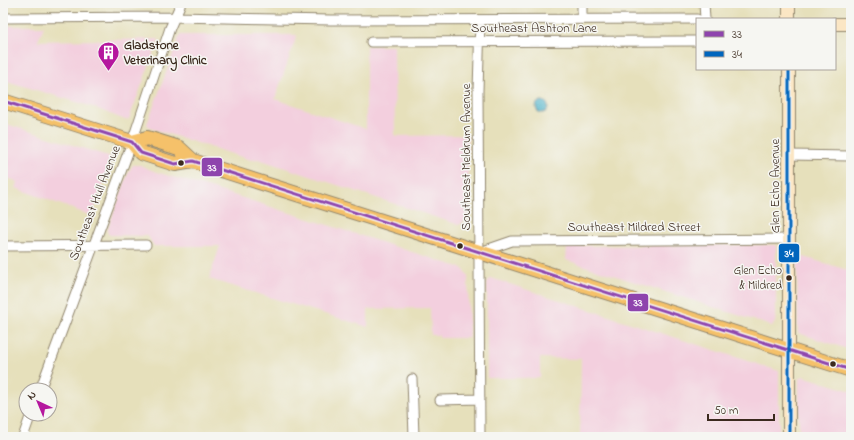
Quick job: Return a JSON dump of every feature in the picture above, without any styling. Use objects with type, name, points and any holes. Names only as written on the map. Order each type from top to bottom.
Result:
[{"type":"main road","points":[[3,101],[132,142],[141,153],[175,164],[193,161],[851,370]]},
{"type":"street","name":"Southeast Hull Avenue","points":[[43,382],[132,142],[181,3]]},
{"type":"street","points":[[582,3],[582,19]]},
{"type":"street","points":[[704,3],[704,18]]},
{"type":"street","points":[[789,3],[789,18]]},
{"type":"street","points":[[3,18],[175,17],[331,20],[696,19]]},
{"type":"street","name":"Southeast Meldrum Avenue","points":[[480,20],[478,91],[480,437]]},
{"type":"street","points":[[836,24],[851,24]]},
{"type":"street","name":"Southeast Ashton Lane","points":[[371,42],[696,41]]},
{"type":"street","name":"Glen Echo Avenue","points":[[788,437],[790,350],[789,70]]},
{"type":"street","points":[[789,155],[851,156]]},
{"type":"street","name":"Southeast Mildred Street","points":[[480,252],[512,240],[790,238]]},
{"type":"street","points":[[3,246],[146,245]]},
{"type":"street","points":[[412,379],[414,437]]},
{"type":"street","points":[[440,400],[480,399]]},
{"type":"street","points":[[23,437],[28,422]]},
{"type":"shaded area","points":[[3,26],[44,26],[38,41],[159,39],[129,119],[125,120],[93,107],[3,80]]},
{"type":"shaded area","points":[[180,35],[297,35],[275,99],[366,129],[366,46],[394,46],[395,136],[468,135],[468,219],[459,225],[258,159],[251,160],[150,128],[147,124]]},
{"type":"shaded area","points":[[3,123],[111,157],[112,159],[92,216],[16,188],[18,182],[3,176]]},
{"type":"shaded area","points":[[133,165],[140,165],[156,172],[240,197],[462,268],[468,275],[469,338],[439,338],[439,335],[431,335],[430,308],[368,309],[368,327],[209,279],[220,246],[154,246],[148,236],[109,235],[107,231],[129,171]]},
{"type":"shaded area","points":[[776,245],[776,321],[772,326],[566,260],[567,246]]},
{"type":"shaded area","points":[[797,255],[851,271],[851,350],[798,333]]},
{"type":"shaded area","points":[[491,278],[779,371],[779,437],[580,437],[581,359],[540,358],[540,378],[487,378],[487,283]]},
{"type":"shaded area","points":[[803,376],[851,391],[851,437],[799,437],[799,379]]},
{"type":"water","points":[[542,101],[546,103],[548,107],[546,111],[542,113],[538,111],[536,107],[538,103]]},
{"type":"transit line","name":"34","points":[[789,70],[789,437]]},
{"type":"transit line","name":"33","points":[[3,101],[132,142],[141,153],[175,164],[193,161],[851,370]]},
{"type":"place","name":"Gladstone Veterinary Clinic","points":[[108,72]]},
{"type":"place","name":"Glen Echo & Mildred","points":[[789,278]]}]
